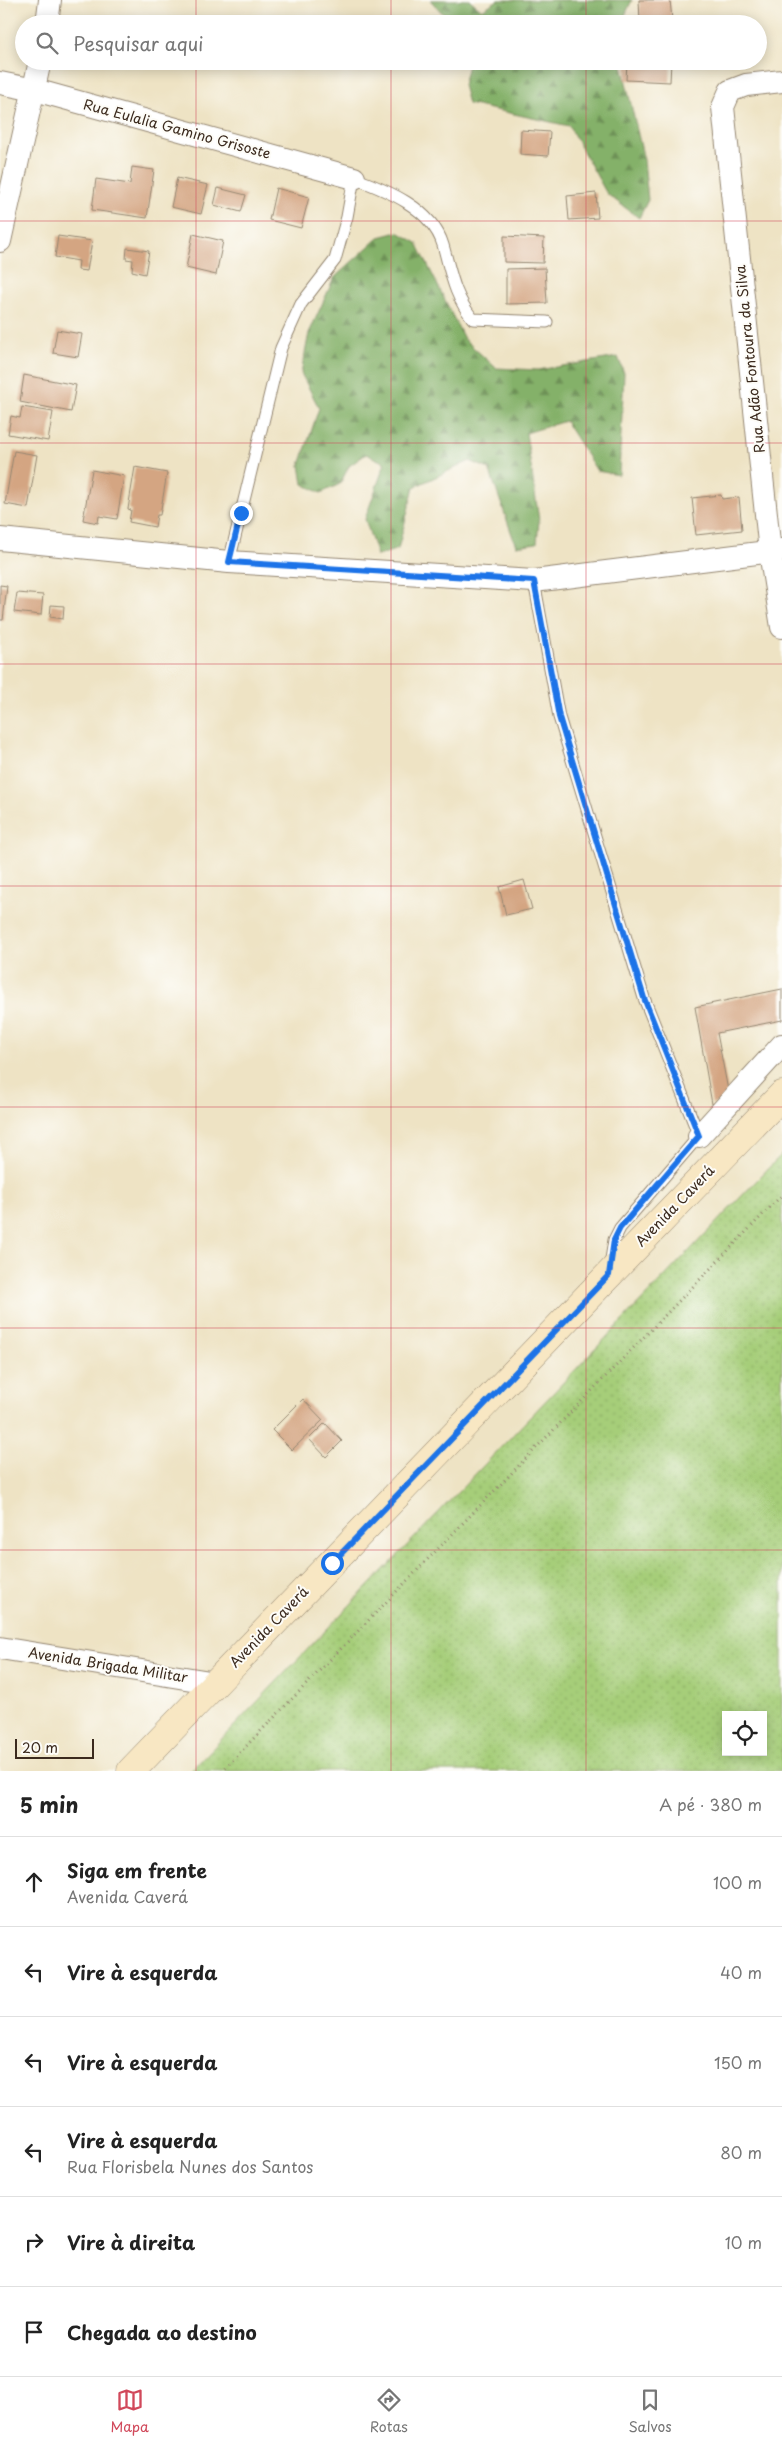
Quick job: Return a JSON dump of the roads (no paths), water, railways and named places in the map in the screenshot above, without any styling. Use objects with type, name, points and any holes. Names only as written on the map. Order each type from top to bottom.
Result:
[{"type":"street","points":[[48,15],[50,0]]},
{"type":"street","points":[[0,241],[36,90],[39,70]]},
{"type":"street","name":"Rua Adão Fontoura da Silva","points":[[782,81],[746,85],[730,91],[723,107],[776,551],[782,627]]},
{"type":"street","name":"Rua Eulalia Gamino Grisoste","points":[[0,83],[36,90],[354,178]]},
{"type":"street","points":[[0,539],[229,562],[534,581],[776,551]]},
{"type":"street","points":[[699,1136],[782,1045]]},
{"type":"street","name":"Avenida Caverá","points":[[131,1771],[782,1095]]},
{"type":"street","name":"Avenida Brigada Militar","points":[[0,1648],[216,1683]]},
{"type":"lane","points":[[229,562],[281,348],[301,304],[335,260],[347,217],[354,178],[381,188],[428,220],[442,243],[451,281],[462,305],[473,319],[548,322]]},
{"type":"lane","points":[[534,581],[559,717],[644,998],[699,1136],[620,1228],[614,1240],[609,1275]]}]
